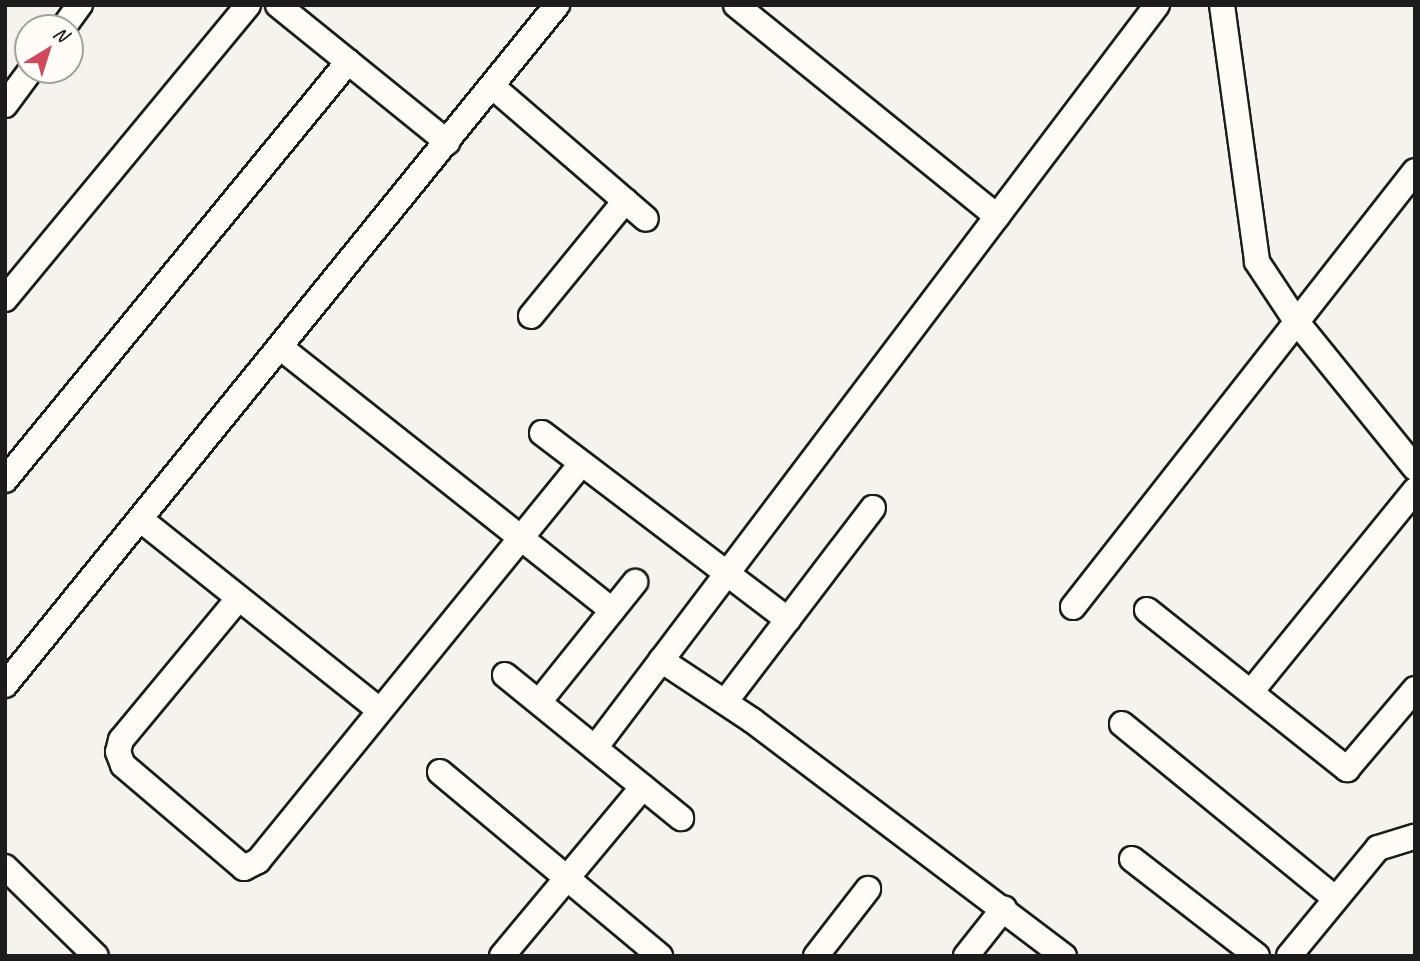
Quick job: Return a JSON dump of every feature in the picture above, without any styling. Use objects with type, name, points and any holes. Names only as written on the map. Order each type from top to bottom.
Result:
[{"type":"street","points":[[5,299],[248,5]]},
{"type":"street","points":[[278,5],[447,142]]},
{"type":"street","points":[[5,685],[558,5]]},
{"type":"street","points":[[736,5],[998,216]]},
{"type":"street","points":[[595,748],[1157,5]]},
{"type":"street","points":[[1222,5],[1256,262],[1296,321],[1415,468]]},
{"type":"street","points":[[5,480],[348,62]]},
{"type":"street","points":[[5,105],[21,84]]},
{"type":"street","points":[[492,86],[646,219]]},
{"type":"street","points":[[1073,607],[1415,171]]},
{"type":"street","points":[[531,316],[625,201]]},
{"type":"street","points":[[280,347],[612,610]]},
{"type":"street","points":[[542,433],[788,620]]},
{"type":"street","points":[[238,599],[121,740],[118,752],[123,765],[238,865],[252,866],[581,464]]},
{"type":"street","points":[[1251,692],[1415,490]]},
{"type":"street","points":[[725,702],[873,508]]},
{"type":"street","points":[[140,519],[379,709]]},
{"type":"street","points":[[539,702],[635,582]]},
{"type":"street","points":[[1147,610],[1346,769],[1415,689]]},
{"type":"street","points":[[661,660],[725,702],[1065,956]]},
{"type":"street","points":[[505,675],[681,818]]},
{"type":"street","points":[[1122,724],[1336,898]]},
{"type":"street","points":[[440,772],[660,956]]},
{"type":"street","points":[[502,956],[643,787]]},
{"type":"street","points":[[1289,956],[1378,848],[1415,837]]},
{"type":"street","points":[[1132,859],[1257,956]]},
{"type":"street","points":[[5,867],[96,956]]},
{"type":"street","points":[[816,956],[868,889]]},
{"type":"street","points":[[965,956],[1004,908]]}]
